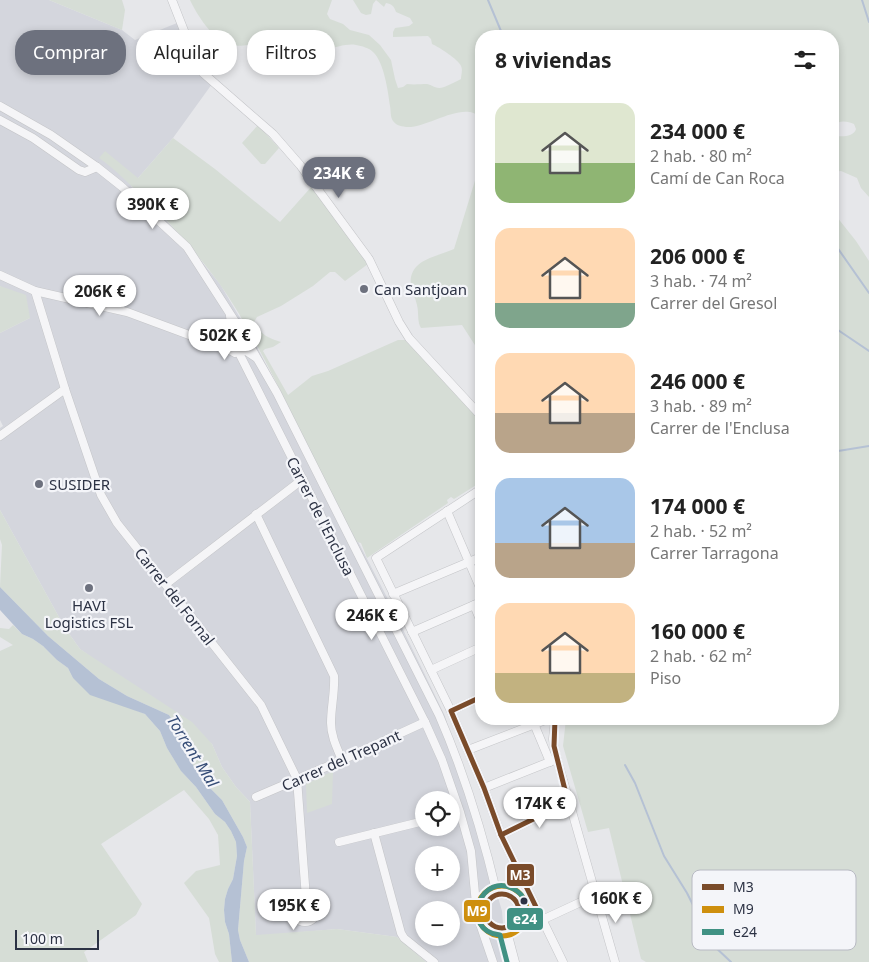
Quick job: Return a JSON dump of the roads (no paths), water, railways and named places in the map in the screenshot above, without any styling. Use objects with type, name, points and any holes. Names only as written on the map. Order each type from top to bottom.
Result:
[{"type":"street","points":[[172,0],[192,51],[203,73],[273,134],[300,165],[369,259],[396,316],[409,338],[436,370],[475,410]]},
{"type":"street","points":[[0,106],[52,135],[97,167],[121,186],[187,247],[244,334],[288,413],[439,715],[452,745],[471,804],[493,896]]},
{"type":"street","points":[[0,120],[33,138],[79,170],[85,172],[97,167]]},
{"type":"street","points":[[0,275],[35,290],[127,312],[208,342],[220,343],[235,335],[244,334]]},
{"type":"street","name":"Carrer del Fornal","points":[[35,290],[65,389],[101,495],[117,523],[261,705],[297,780],[306,898]]},
{"type":"street","points":[[229,312],[232,330],[227,346],[229,351]]},
{"type":"street","points":[[238,351],[244,342],[244,334]]},
{"type":"street","points":[[208,342],[216,348],[232,352],[246,351],[256,358]]},
{"type":"street","name":"Carrer de l'Enclusa","points":[[238,351],[425,722],[442,760],[453,791]]},
{"type":"street","points":[[0,436],[65,389]]},
{"type":"street","points":[[166,584],[303,479]]},
{"type":"street","points":[[475,493],[376,558],[451,711],[484,788],[501,835],[563,962]]},
{"type":"street","points":[[447,511],[475,575]]},
{"type":"street","points":[[256,514],[334,676],[335,690],[331,725],[334,743],[342,760]]},
{"type":"street","points":[[393,594],[475,560]]},
{"type":"street","points":[[412,632],[475,605]]},
{"type":"street","points":[[431,670],[475,650]]},
{"type":"street","points":[[451,711],[475,700]]},
{"type":"street","name":"Carrer del Trepant","points":[[256,797],[425,722]]},
{"type":"street","points":[[468,750],[527,725]]},
{"type":"street","points":[[541,725],[568,802],[615,962]]},
{"type":"street","points":[[554,725],[554,761]]},
{"type":"street","points":[[484,788],[554,761]]},
{"type":"street","points":[[501,835],[568,802]]},
{"type":"street","name":"Carrer de l'Enclusa","points":[[460,812],[471,851],[477,915],[493,962]]},
{"type":"street","points":[[339,842],[415,823]]},
{"type":"street","points":[[374,833],[400,932],[404,938],[434,962]]},
{"type":"street","points":[[512,896],[524,883]]},
{"type":"street","points":[[474,894],[493,896],[507,894],[512,896],[519,908],[518,917]]},
{"type":"street","points":[[542,920],[596,895]]},
{"type":"street","points":[[493,896],[485,906],[484,912],[488,921],[496,927],[506,928],[518,917],[538,911]]},
{"type":"street","points":[[484,936],[496,927]]},
{"type":"street","points":[[506,928],[515,962]]},
{"type":"water","points":[[0,587],[48,636],[99,679],[127,696],[169,715],[180,732],[191,762],[203,781],[222,800],[247,847],[238,930],[249,962],[232,962],[229,934],[225,922],[225,899],[233,879],[237,856],[236,842],[231,831],[181,771],[167,748],[160,731],[145,714],[90,695],[73,678],[68,668],[43,646],[22,634],[0,610]]},
{"type":"waterway","points":[[488,0],[501,30]]},
{"type":"waterway","points":[[862,0],[869,22]]},
{"type":"waterway","points":[[839,250],[869,293]]},
{"type":"waterway","points":[[839,331],[869,351]]},
{"type":"waterway","points":[[839,451],[869,446]]},
{"type":"waterway","points":[[625,765],[635,783],[664,856],[692,903]]},
{"type":"waterway","points":[[718,950],[731,962]]},
{"type":"place","name":"Can Santjoan","points":[[364,289]]},
{"type":"place","name":"SUSIDER","points":[[39,484]]},
{"type":"place","name":"HAVI Logistics FSL","points":[[89,588]]},
{"type":"water label","name":"Torrent Mal","points":[[193,751]]}]
